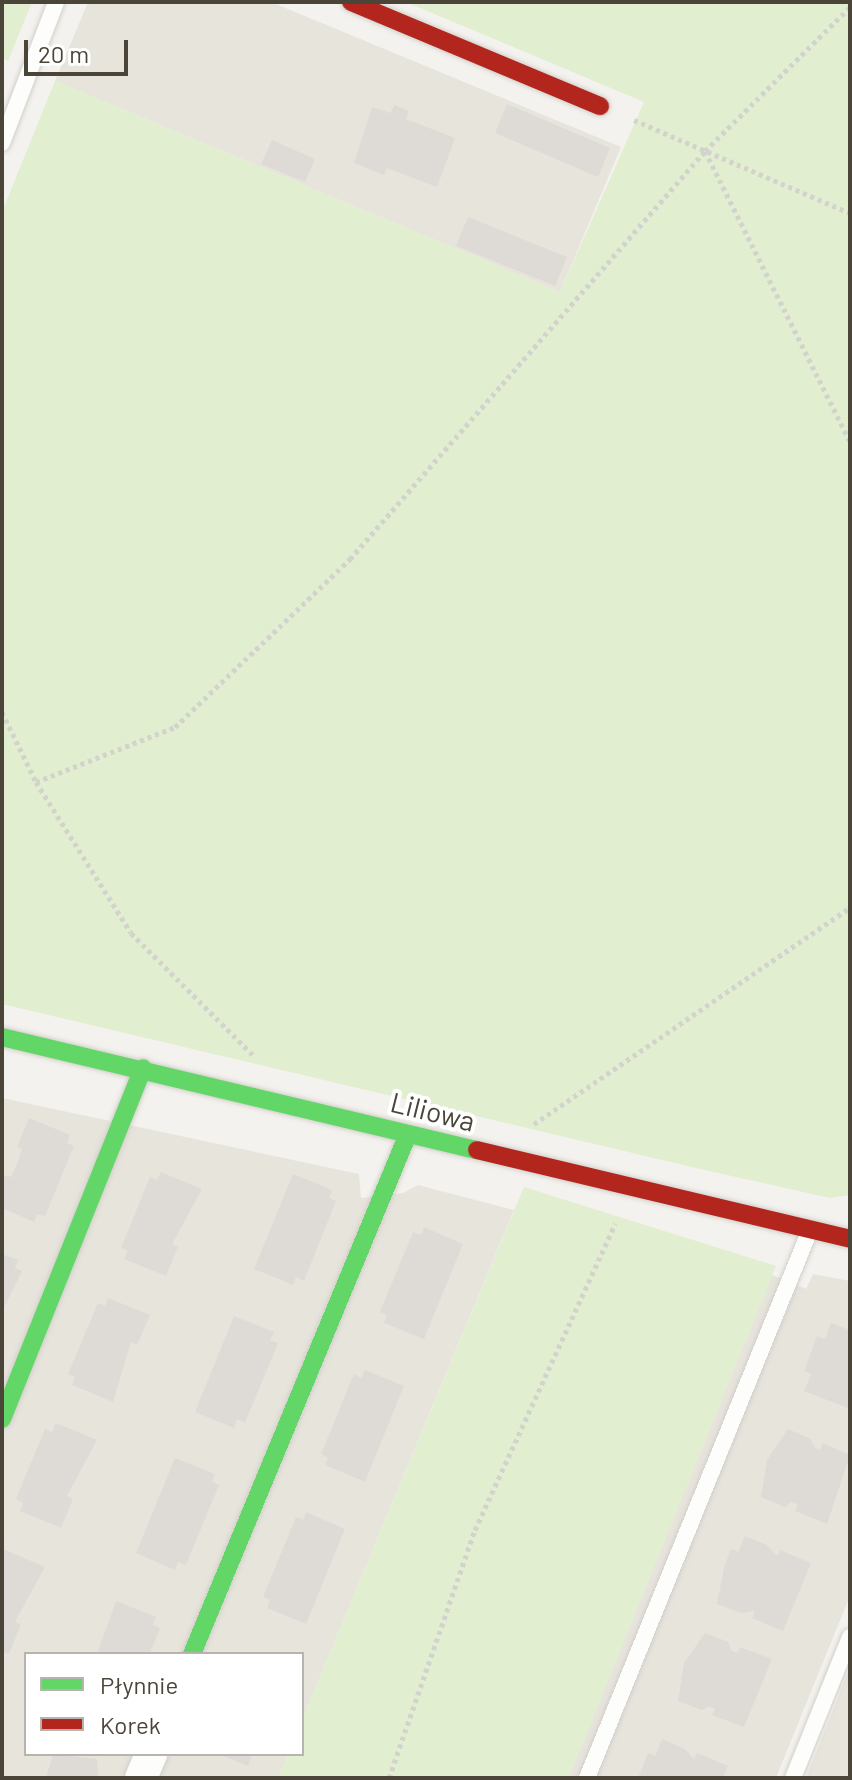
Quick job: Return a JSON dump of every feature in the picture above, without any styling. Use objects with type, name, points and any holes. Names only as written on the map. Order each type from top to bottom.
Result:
[{"type":"street","points":[[351,2],[600,106]]},
{"type":"street","name":"Liliowa","points":[[2,1037],[143,1068],[850,1239]]},
{"type":"street","points":[[2,1419],[143,1068]]},
{"type":"street","points":[[193,1652],[408,1134]]},
{"type":"street","points":[[141,1778],[150,1756]]},
{"type":"lane","points":[[2,143],[56,2]]},
{"type":"lane","points":[[587,1778],[810,1228]]},
{"type":"lane","points":[[793,1778],[850,1637]]},
{"type":"path","points":[[36,782],[175,727],[350,559],[705,151],[850,7]]},
{"type":"path","points":[[600,106],[850,213]]},
{"type":"path","points":[[705,151],[850,442]]},
{"type":"path","points":[[2,712],[36,782],[131,933],[233,1031],[271,1076],[265,1098]]},
{"type":"path","points":[[491,1154],[850,908]]},
{"type":"path","points":[[389,1778],[475,1530],[631,1186]]},
{"type":"shaded area","points":[[88,2],[271,2],[621,147],[560,292],[55,81]]},
{"type":"shaded area","points":[[2,1098],[359,1174],[361,1198],[403,1193],[418,1185],[514,1210],[304,1715],[304,1652],[24,1652],[24,1756],[287,1756],[278,1778],[2,1778]]},
{"type":"shaded area","points":[[813,1274],[850,1281],[850,1596],[776,1778],[568,1778],[772,1275],[806,1289]]},
{"type":"shaded area","points":[[850,1667],[850,1778],[806,1778]]},
{"type":"green space","points":[[2,2],[32,2],[8,61],[2,58]]},
{"type":"green space","points":[[406,2],[850,2],[850,1195],[830,1198],[696,1168],[2,1004],[2,212],[55,81],[560,292],[644,102]]},
{"type":"green space","points":[[524,1187],[776,1266],[568,1778],[278,1778],[287,1756],[304,1756],[304,1715]]},
{"type":"building","points":[[507,104],[610,148],[598,177],[495,133]]},
{"type":"building","points":[[394,105],[409,111],[406,119],[455,138],[437,187],[387,168],[384,175],[354,163],[372,107],[391,113]]},
{"type":"building","points":[[272,140],[315,159],[305,182],[261,164]]},
{"type":"building","points":[[468,217],[567,257],[555,286],[456,246]]},
{"type":"building","points":[[29,1118],[70,1135],[67,1143],[74,1146],[45,1216],[37,1214],[34,1222],[2,1208],[2,1183],[5,1175],[11,1177],[17,1164],[22,1149],[17,1147]]},
{"type":"building","points":[[161,1172],[202,1189],[172,1244],[178,1247],[166,1276],[124,1259],[128,1251],[121,1248],[150,1177],[157,1180]]},
{"type":"building","points":[[293,1174],[332,1190],[329,1198],[336,1201],[304,1281],[296,1277],[293,1285],[254,1269]]},
{"type":"building","points":[[424,1227],[463,1244],[424,1339],[384,1323],[387,1315],[380,1312],[413,1232],[421,1235]]},
{"type":"building","points":[[2,1254],[18,1260],[15,1268],[22,1271],[2,1311]]},
{"type":"building","points":[[108,1298],[150,1315],[137,1345],[131,1342],[113,1402],[72,1385],[75,1377],[68,1374],[98,1303],[105,1306]]},
{"type":"building","points":[[234,1316],[274,1332],[270,1340],[278,1343],[245,1423],[237,1419],[234,1428],[195,1412]]},
{"type":"building","points":[[831,1323],[850,1330],[850,1409],[804,1391],[811,1374],[804,1371],[817,1336],[825,1339]]},
{"type":"building","points":[[365,1370],[404,1386],[365,1482],[325,1465],[328,1458],[321,1454],[354,1374],[361,1378]]},
{"type":"building","points":[[56,1423],[97,1440],[67,1496],[73,1499],[61,1528],[20,1511],[23,1503],[16,1499],[45,1429],[52,1432]]},
{"type":"building","points":[[788,1429],[811,1439],[814,1447],[820,1450],[823,1443],[850,1455],[827,1524],[795,1511],[798,1505],[791,1502],[785,1507],[761,1497],[767,1460]]},
{"type":"building","points":[[175,1458],[215,1474],[212,1482],[219,1485],[186,1565],[178,1562],[175,1570],[136,1553]]},
{"type":"building","points":[[306,1512],[345,1529],[306,1624],[267,1608],[270,1600],[263,1597],[296,1517],[303,1520]]},
{"type":"building","points":[[745,1536],[767,1545],[777,1556],[780,1550],[811,1563],[783,1631],[752,1618],[755,1611],[741,1613],[717,1604],[731,1549],[738,1552]]},
{"type":"building","points":[[3,1549],[45,1567],[15,1622],[21,1624],[9,1654],[2,1651]]},
{"type":"building","points":[[116,1601],[156,1617],[153,1625],[160,1628],[150,1652],[98,1652]]},
{"type":"building","points":[[705,1633],[728,1642],[732,1651],[738,1653],[740,1647],[772,1659],[744,1727],[712,1715],[715,1709],[709,1706],[702,1710],[678,1701],[684,1663]]},
{"type":"building","points":[[662,1739],[685,1749],[694,1759],[697,1753],[728,1766],[723,1778],[638,1778],[648,1753],[655,1756]]},
{"type":"building","points":[[52,1756],[97,1759],[98,1778],[46,1778]]},
{"type":"building","points":[[223,1756],[251,1756],[248,1766]]},
{"type":"traffic: fast","points":[[2,1037],[477,1150]]},
{"type":"traffic: fast","points":[[2,1419],[143,1068]]},
{"type":"traffic: fast","points":[[193,1652],[408,1134]]},
{"type":"traffic: jam","points":[[351,2],[600,106]]},
{"type":"traffic: jam","points":[[477,1150],[850,1239]]}]
